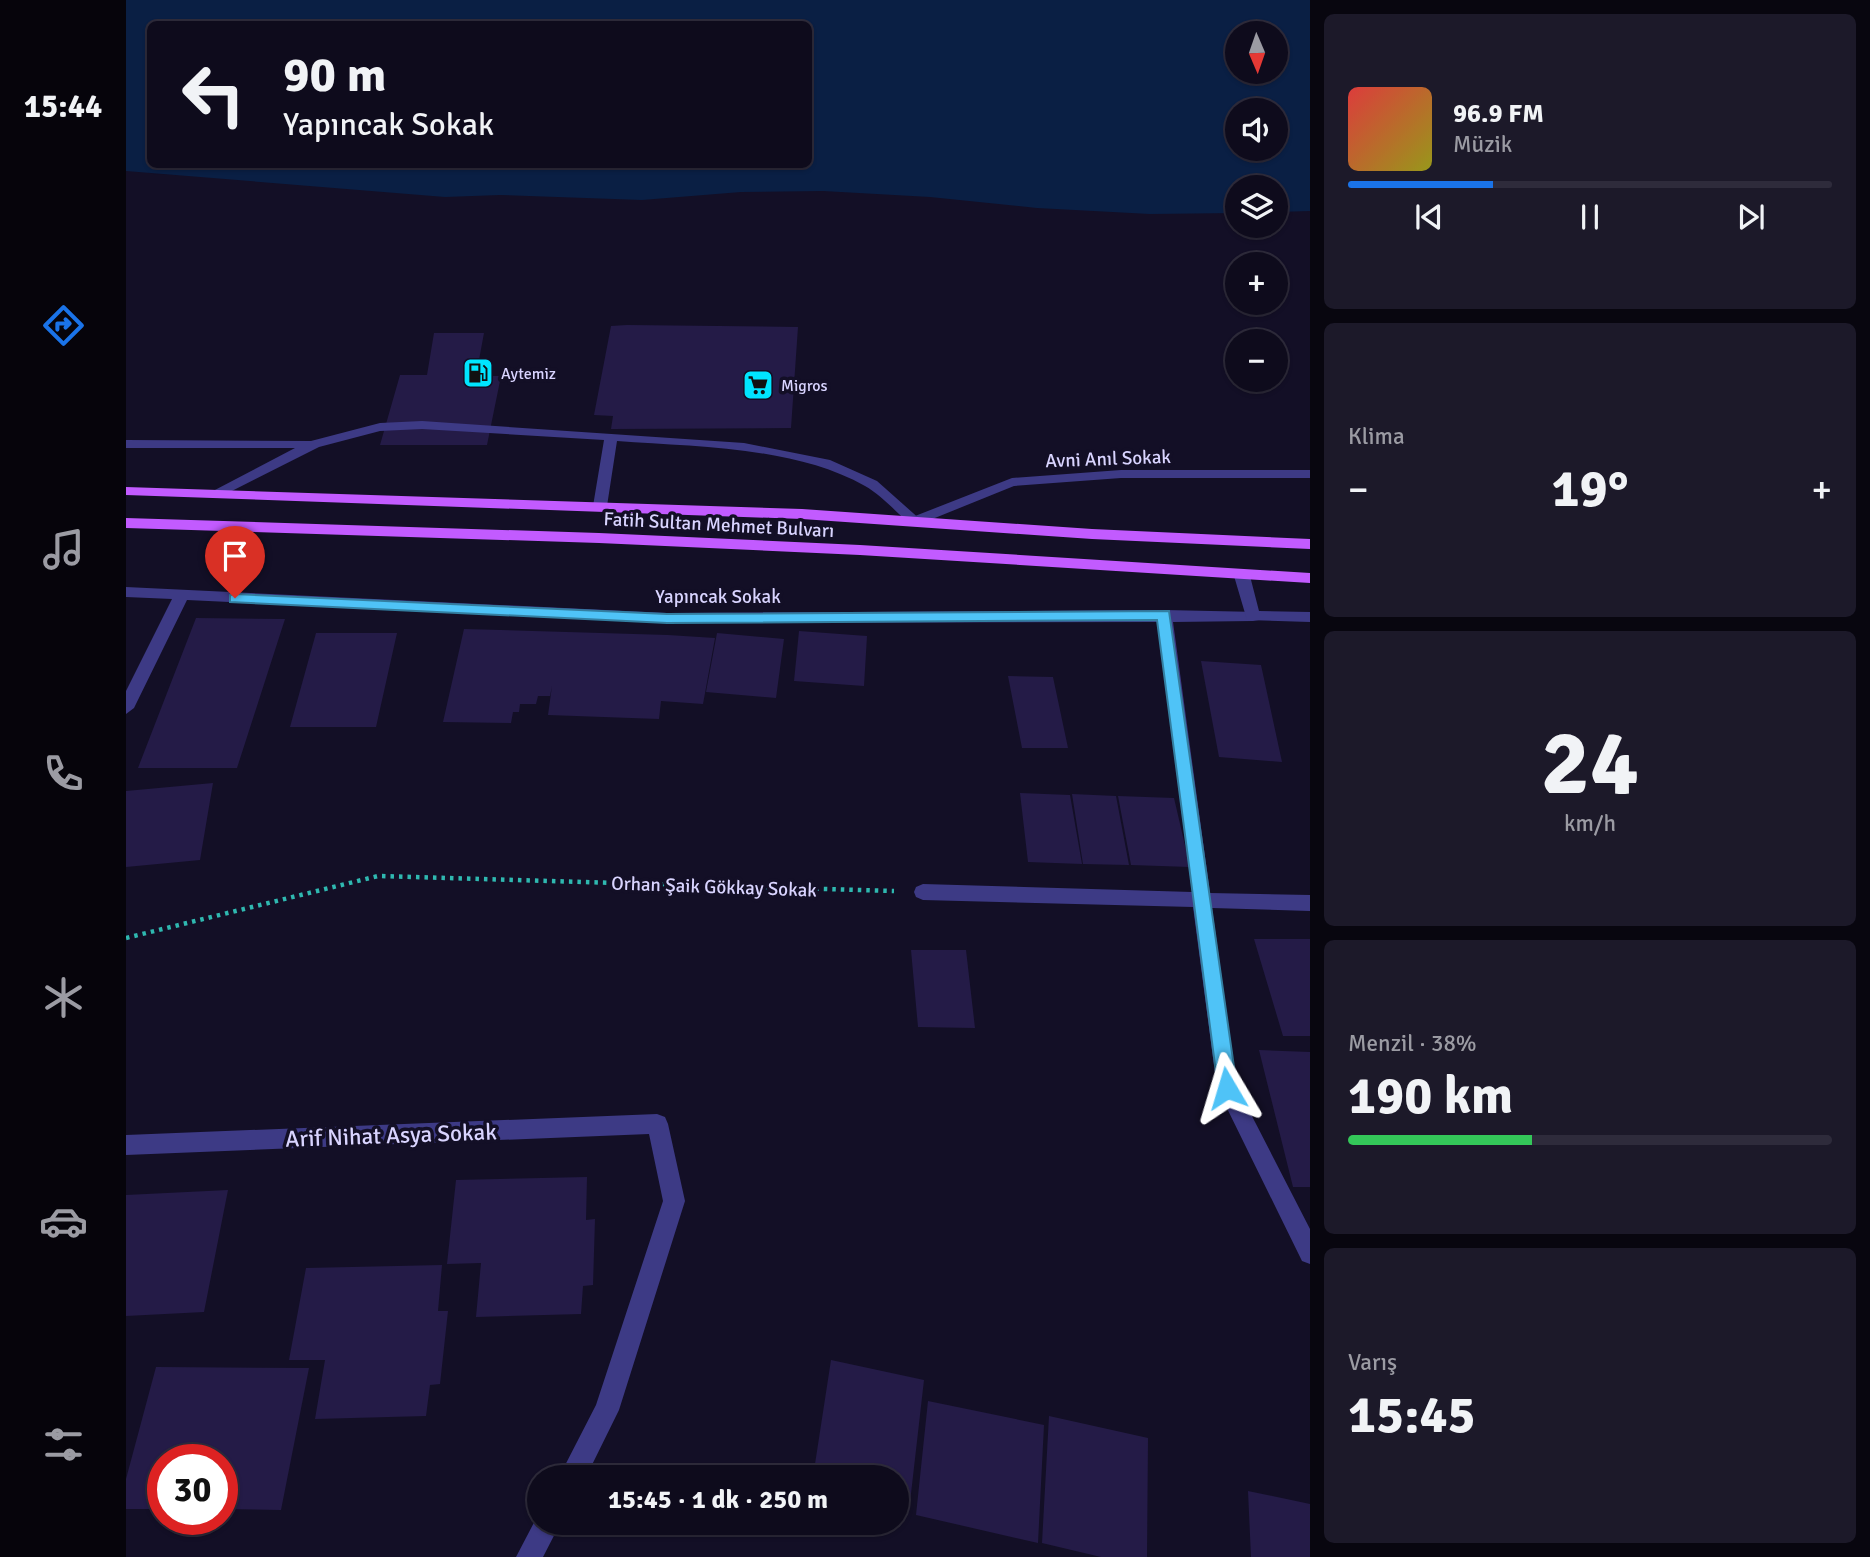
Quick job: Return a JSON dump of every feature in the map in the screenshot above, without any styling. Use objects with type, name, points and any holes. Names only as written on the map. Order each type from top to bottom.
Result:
[{"type":"main road","name":"Fatih Sultan Mehmet Bulvarı","points":[[126,491],[600,506],[1310,544]]},
{"type":"main road","name":"Fatih Sultan Mehmet Bulvarı","points":[[126,523],[723,543],[1310,578]]},
{"type":"street","points":[[218,494],[314,444],[380,427],[422,425],[744,447],[830,464],[872,484],[915,521]]},
{"type":"street","points":[[600,506],[611,436]]},
{"type":"street","points":[[126,444],[314,444]]},
{"type":"street","name":"Avni Anıl Sokak","points":[[915,521],[1012,482],[1121,474],[1310,474]]},
{"type":"street","points":[[1242,576],[1252,616]]},
{"type":"street","name":"Yapıncak Sokak","points":[[126,592],[667,618],[1164,615],[1310,617]]},
{"type":"street","points":[[126,708],[181,596]]},
{"type":"street","points":[[1164,615],[1227,1088],[1310,1251]]},
{"type":"street","points":[[923,892],[1310,903]]},
{"type":"street","name":"Arif Nihat Asya Sokak","points":[[126,1146],[657,1124],[674,1201],[607,1410],[578,1465]]},
{"type":"street","points":[[529,1557],[541,1535]]},
{"type":"path","name":"Orhan Şaik Gökkay Sokak","points":[[126,938],[378,876],[923,892]]},
{"type":"water","points":[[126,0],[1310,0],[1310,211],[1288,212],[1288,175],[1225,175],[1225,213],[1150,214],[1037,208],[930,197],[823,191],[741,192],[642,200],[500,195],[445,197],[126,171]]},
{"type":"building","points":[[611,326],[798,327],[791,428],[611,429],[613,416],[594,415]]},
{"type":"building","points":[[434,333],[484,333],[476,376],[501,376],[487,445],[380,445],[400,375],[427,375]]},
{"type":"building","points":[[196,618],[285,619],[237,768],[138,768]]},
{"type":"building","points":[[464,629],[715,638],[703,704],[661,701],[659,719],[548,715],[552,686],[550,696],[538,696],[536,704],[520,704],[519,712],[513,712],[511,723],[443,722]]},
{"type":"building","points":[[799,631],[867,636],[864,686],[794,681]]},
{"type":"building","points":[[316,633],[397,633],[376,727],[290,727]]},
{"type":"building","points":[[717,633],[784,639],[776,698],[706,692]]},
{"type":"building","points":[[1201,661],[1261,665],[1282,762],[1219,757]]},
{"type":"building","points":[[1008,676],[1053,677],[1068,748],[1022,748]]},
{"type":"building","points":[[213,783],[200,860],[126,867],[126,791]]},
{"type":"building","points":[[1020,793],[1070,795],[1082,864],[1028,862]]},
{"type":"building","points":[[1072,794],[1116,796],[1129,865],[1083,864]]},
{"type":"building","points":[[1118,796],[1174,798],[1190,867],[1131,865]]},
{"type":"building","points":[[1254,939],[1310,939],[1310,1036],[1283,1036]]},
{"type":"building","points":[[911,950],[966,950],[975,1028],[918,1027]]},
{"type":"building","points":[[1259,1050],[1310,1052],[1310,1187],[1293,1187]]},
{"type":"building","points":[[587,1177],[586,1220],[595,1219],[593,1285],[583,1286],[581,1314],[476,1317],[481,1263],[447,1264],[456,1180]]},
{"type":"building","points":[[228,1190],[204,1312],[126,1316],[126,1195]]},
{"type":"building","points":[[442,1265],[438,1311],[448,1311],[440,1384],[430,1385],[426,1416],[315,1419],[325,1360],[289,1360],[306,1268]]},
{"type":"building","points":[[831,1360],[924,1380],[909,1511],[909,1465],[815,1465]]},
{"type":"building","points":[[156,1367],[309,1368],[281,1510],[238,1509],[238,1444],[147,1444],[147,1509],[126,1509],[126,1479]]},
{"type":"building","points":[[928,1401],[1044,1425],[1038,1543],[916,1515]]},
{"type":"building","points":[[1049,1416],[1148,1438],[1147,1557],[1101,1557],[1042,1543]]},
{"type":"building","points":[[1248,1491],[1310,1504],[1310,1557],[1251,1557]]},
{"type":"place","name":"Aytemiz","points":[[478,373]]},
{"type":"place","name":"Migros","points":[[758,385]]},
{"type":"route","points":[[235,598],[667,618],[1164,615],[1227,1088]]}]
